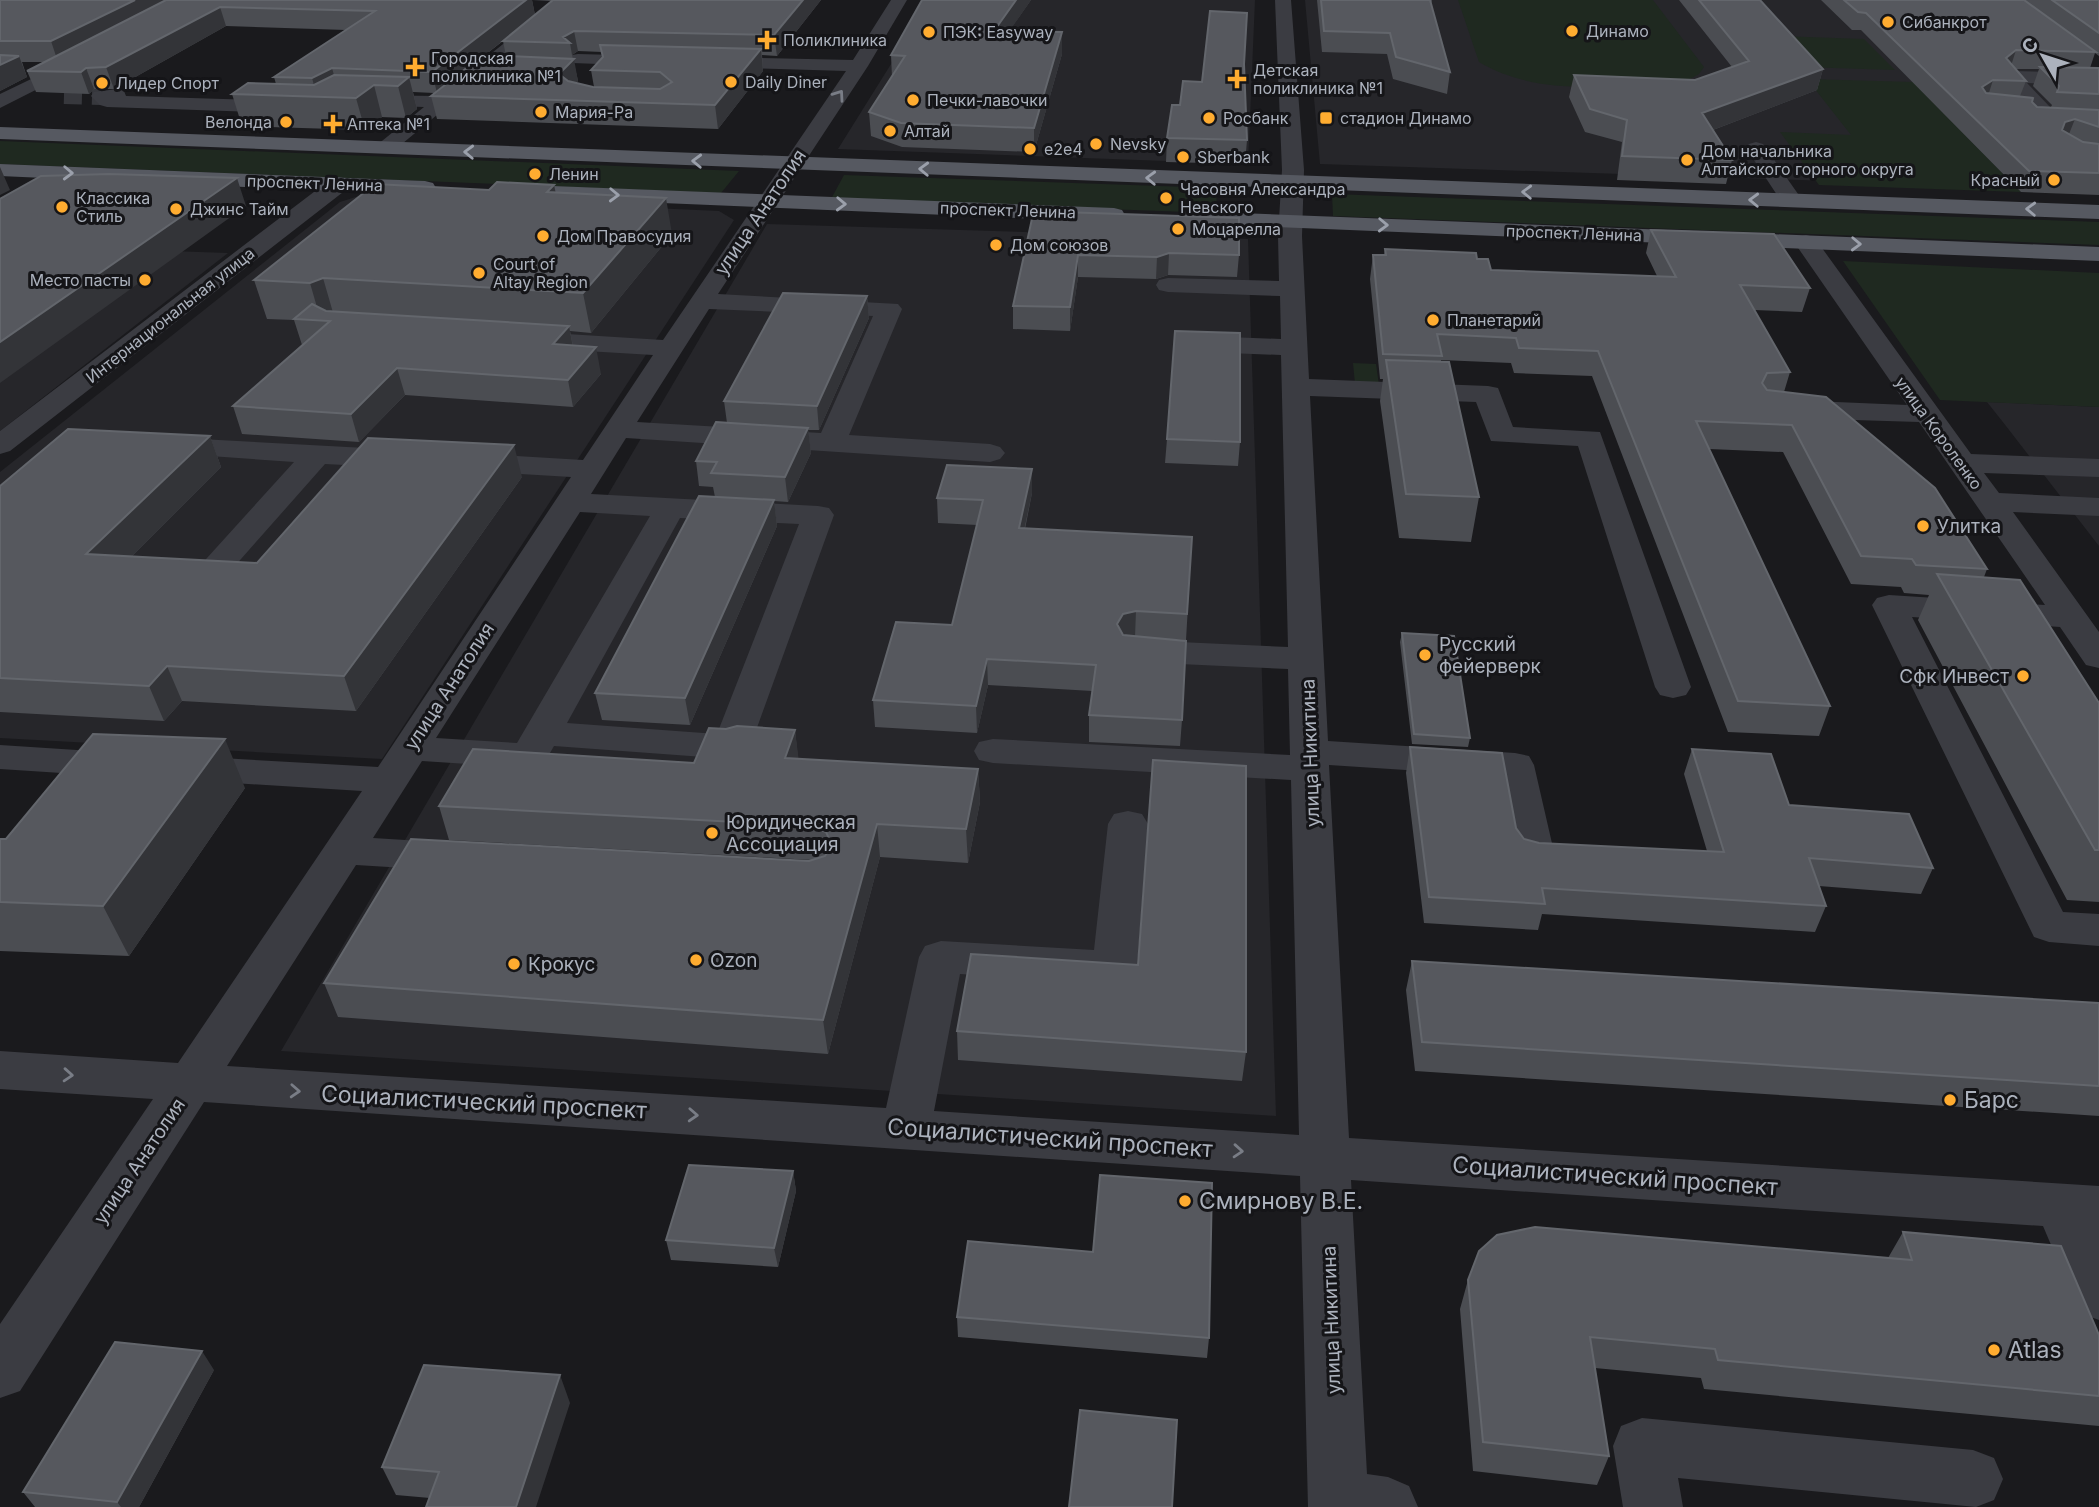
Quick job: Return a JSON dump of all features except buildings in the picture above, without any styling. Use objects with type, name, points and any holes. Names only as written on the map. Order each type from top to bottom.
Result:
[{"type":"main road","name":"проспект Ленина","points":[[0,133],[384,149],[796,158],[1292,202],[1805,242],[2099,254]]},
{"type":"main road","name":"проспект Ленина","points":[[0,170],[447,189]]},
{"type":"main road","name":"проспект Ленина","points":[[501,191],[1138,216]]},
{"type":"main road","name":"проспект Ленина","points":[[1165,217],[1292,202],[1792,201],[2099,212]]},
{"type":"street","name":"улица Анатолия","points":[[0,1372],[344,850],[616,429],[766,201],[859,66],[899,0]]},
{"type":"street","name":"улица Никитина","points":[[1283,0],[1324,1157],[1355,1505]]},
{"type":"street","points":[[531,7],[563,4]]},
{"type":"street","points":[[384,149],[563,4]]},
{"type":"street","points":[[9,97],[94,53]]},
{"type":"street","points":[[578,59],[859,66]]},
{"type":"street","points":[[24,69],[60,70]]},
{"type":"street","points":[[483,69],[508,70]]},
{"type":"street","points":[[561,71],[597,74],[596,78]]},
{"type":"street","points":[[1988,107],[2040,107],[2010,73],[2099,79]]},
{"type":"street","points":[[9,97],[53,94]]},
{"type":"street","points":[[101,96],[117,95],[107,101],[310,108]]},
{"type":"street","points":[[338,98],[443,102]]},
{"type":"street","points":[[1756,148],[1792,201]]},
{"type":"street","name":"Интернациональная улица","points":[[0,445],[340,184]]},
{"type":"street","name":"улица Короленко","points":[[1805,242],[1989,502],[2083,624],[2099,657]]},
{"type":"street","points":[[1168,285],[1292,289]]},
{"type":"street","points":[[701,301],[889,309],[831,443]]},
{"type":"street","points":[[492,338],[671,348]]},
{"type":"street","points":[[1203,344],[1295,368],[1488,394],[1500,435],[1590,438],[1673,687]]},
{"type":"street","points":[[1770,408],[1925,414]]},
{"type":"street","points":[[616,429],[990,453]]},
{"type":"street","points":[[140,445],[591,469]]},
{"type":"street","points":[[214,569],[318,454]]},
{"type":"street","points":[[1961,463],[2099,468]]},
{"type":"street","points":[[542,733],[731,747],[818,515],[568,502]]},
{"type":"street","points":[[1989,502],[2099,507]]},
{"type":"street","points":[[409,747],[529,756],[670,508]]},
{"type":"street","points":[[2083,624],[1889,606],[2049,926],[2099,930]]},
{"type":"street","points":[[1136,651],[1307,659]]},
{"type":"street","points":[[993,751],[1515,765],[1532,852]]},
{"type":"street","points":[[0,757],[387,780]]},
{"type":"street","points":[[906,1128],[941,957],[1115,968],[1128,824]]},
{"type":"street","points":[[344,850],[486,859]]},
{"type":"street","name":"Социалистический проспект","points":[[0,1070],[190,1085],[906,1128],[2080,1207]]},
{"type":"street","points":[[2080,1207],[2099,1296]]},
{"type":"street","points":[[1653,1507],[1642,1446],[1973,1479]]},
{"type":"shaded area","points":[[931,0],[1255,0],[1248,164],[838,149]]},
{"type":"shaded area","points":[[1305,0],[1991,0],[2099,80],[2099,190],[1320,164]]},
{"type":"shaded area","points":[[362,195],[719,211],[734,220],[382,759],[0,738],[0,472],[340,202]]},
{"type":"shaded area","points":[[767,224],[1248,239],[1276,1116],[281,1051]]},
{"type":"shaded area","points":[[112,249],[228,253],[0,431],[0,276]]},
{"type":"shaded area","points":[[1987,402],[2099,407],[2099,546],[2006,426]]},
{"type":"green space","name":"Динамо","points":[[1458,0],[1653,0],[1704,67],[1699,74],[1688,80],[1581,87],[1528,81],[1503,74],[1479,62]]},
{"type":"green space","points":[[1776,36],[1864,39],[1895,70],[1802,67]]},
{"type":"green space","points":[[1807,79],[1913,82],[2021,192],[1819,185],[1780,132],[1851,135]]},
{"type":"green space","points":[[0,141],[739,171],[721,193],[0,164]]},
{"type":"green space","points":[[844,175],[1217,188],[1216,213],[831,199]]},
{"type":"green space","points":[[1332,194],[2099,222],[2099,245],[1333,216]]},
{"type":"green space","points":[[1843,261],[2099,273],[2099,407],[1940,400]]},
{"type":"green space","points":[[1353,363],[1376,364],[1379,385],[1355,384]]},
{"type":"tunnel","points":[[64,95],[101,96]]},
{"type":"place","name":"Сибанкрот","points":[[1888,22]]},
{"type":"place","name":"Динамо","points":[[1572,31]]},
{"type":"place","name":"ПЭК: Easyway","points":[[929,32]]},
{"type":"place","name":"Поликлиника","points":[[767,40]]},
{"type":"place","name":"Городская поликлиника №1","points":[[415,67]]},
{"type":"place","name":"Детская поликлиника №1","points":[[1237,79]]},
{"type":"place","name":"Daily Diner","points":[[731,82]]},
{"type":"place","name":"Лидер Спорт","points":[[102,83]]},
{"type":"place","name":"Печки-лавочки","points":[[913,100]]},
{"type":"place","name":"Мария-Ра","points":[[541,112]]},
{"type":"place","name":"Росбанк","points":[[1209,118]]},
{"type":"place","name":"стадион Динамо","points":[[1326,118]]},
{"type":"place","name":"Велонда","points":[[286,122]]},
{"type":"place","name":"Аптека №1","points":[[333,124]]},
{"type":"place","name":"Алтай","points":[[890,131]]},
{"type":"place","name":"Nevsky","points":[[1096,144]]},
{"type":"place","name":"e2e4","points":[[1030,149]]},
{"type":"place","name":"Sberbank","points":[[1183,157]]},
{"type":"place","name":"Дом начальника Алтайского горного округа","points":[[1687,160]]},
{"type":"place","name":"Ленин","points":[[535,174]]},
{"type":"place","name":"Красный","points":[[2054,180]]},
{"type":"place","name":"Часовня Александра Невского","points":[[1166,198]]},
{"type":"place","name":"Классика Стиль","points":[[62,207]]},
{"type":"place","name":"Джинс Тайм","points":[[176,209]]},
{"type":"place","name":"Моцарелла","points":[[1178,229]]},
{"type":"place","name":"Дом Правосудия","points":[[543,236]]},
{"type":"place","name":"Дом союзов","points":[[996,245]]},
{"type":"place","name":"Court of Altay Region","points":[[479,273]]},
{"type":"place","name":"Место пасты","points":[[145,280]]},
{"type":"place","name":"Планетарий","points":[[1433,320]]},
{"type":"place","name":"Улитка","points":[[1923,526]]},
{"type":"place","name":"Русский фейерверк","points":[[1425,655]]},
{"type":"place","name":"Сфк Инвест","points":[[2023,676]]},
{"type":"place","name":"Юридическая Ассоциация","points":[[712,833]]},
{"type":"place","name":"Ozon","points":[[696,960]]},
{"type":"place","name":"Крокус","points":[[514,964]]},
{"type":"place","name":"Барс","points":[[1950,1100]]},
{"type":"place","name":"Смирнову В.Е.","points":[[1185,1201]]},
{"type":"place","name":"Atlas","points":[[1994,1350]]}]
